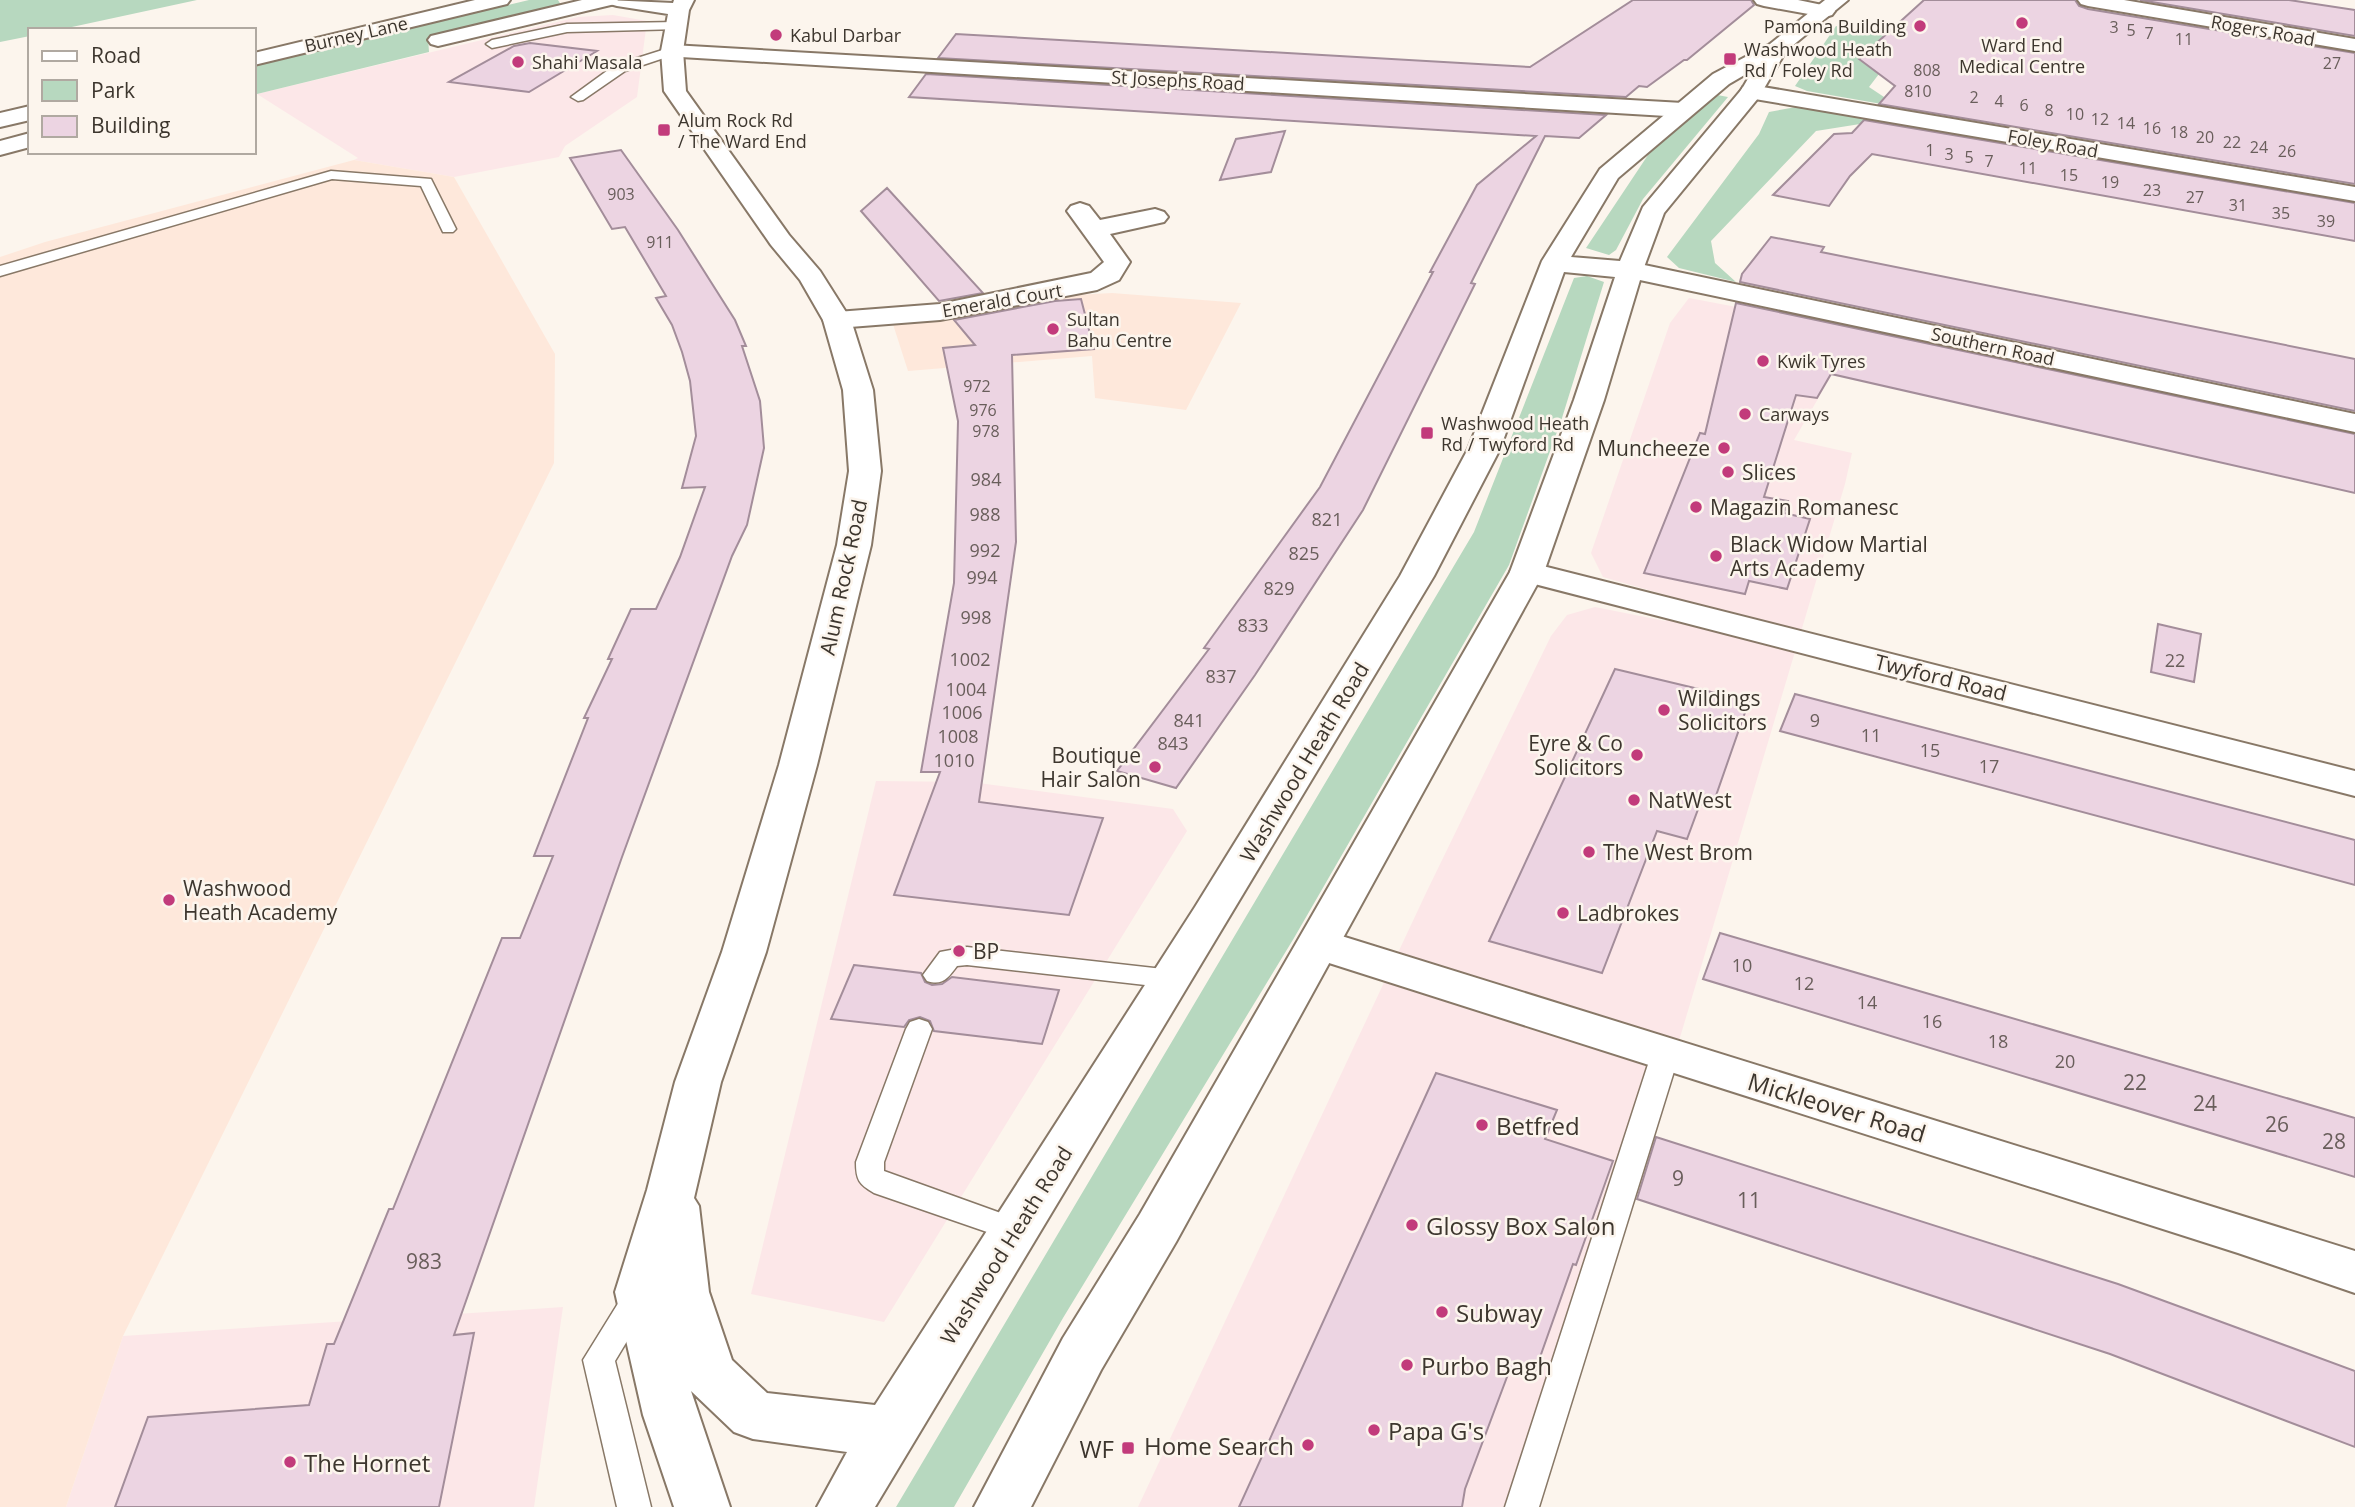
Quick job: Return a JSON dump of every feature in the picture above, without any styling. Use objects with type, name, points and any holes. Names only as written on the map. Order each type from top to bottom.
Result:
[{"type":"street","name":"Burney Lane","points":[[256,59],[500,0]]},
{"type":"street","points":[[438,40],[608,0]]},
{"type":"street","points":[[617,0],[678,22]]},
{"type":"street","points":[[1764,0],[1831,6]]},
{"type":"street","name":"Rogers Road","points":[[2088,0],[2355,45]]},
{"type":"street","name":"Washwood Heath Road","points":[[845,1507],[889,1431],[1172,979],[1417,576],[1484,449],[1555,263],[1609,174],[1721,79],[1777,48],[1831,6]]},
{"type":"street","name":"St Josephs Road","points":[[678,22],[1683,110]]},
{"type":"street","name":"Alum Rock Road","points":[[641,1292],[672,1191],[698,1082],[744,953],[798,765],[854,545],[864,471],[858,390],[837,320],[811,277],[780,240],[675,91],[678,22]]},
{"type":"street","name":"Washwood Heath Road","points":[[1002,1507],[1082,1354],[1158,1228],[1527,572],[1589,400],[1630,270],[1652,212],[1752,92],[1777,48]]},
{"type":"street","name":"Foley Road","points":[[1752,92],[2355,194]]},
{"type":"street","points":[[0,120],[28,113]]},
{"type":"street","points":[[0,148],[28,141]]},
{"type":"street","name":"Emerald Court","points":[[837,320],[940,312],[1087,284],[1106,277],[1116,269],[1117,262],[1087,220],[1156,217]]},
{"type":"street","name":"Southern Road","points":[[1555,263],[1630,270],[2355,423]]},
{"type":"street","name":"Twyford Road","points":[[1527,572],[2355,784]]},
{"type":"street","name":"Mickleover Road","points":[[1319,944],[2355,1272]]},
{"type":"street","name":"Alum Rock Road","points":[[672,1191],[683,1292],[709,1373],[753,1415],[889,1431]]},
{"type":"street","points":[[641,1292],[670,1416],[702,1507]]},
{"type":"lane","points":[[492,44],[566,28],[678,22]]},
{"type":"lane","points":[[578,97],[678,22]]},
{"type":"lane","points":[[0,271],[331,176],[426,182],[448,229]]},
{"type":"lane","points":[[936,975],[949,958],[967,956],[1172,979]]},
{"type":"lane","points":[[919,1029],[870,1163],[870,1177],[884,1185],[1016,1230]]},
{"type":"lane","points":[[1522,1507],[1666,1052]]},
{"type":"lane","points":[[634,1507],[599,1360],[641,1292]]},
{"type":"shaded area","points":[[613,15],[647,21],[637,97],[565,146],[559,157],[454,177],[354,160],[358,158],[257,94],[578,17]]},
{"type":"shaded area","name":"Washwood Heath Academy","points":[[354,160],[454,177],[555,354],[554,463],[123,1336],[66,1507],[0,1507],[0,257],[45,242]]},
{"type":"shaded area","points":[[1068,292],[1076,295],[1112,293],[1241,303],[1186,410],[1095,398],[1092,356],[908,371],[891,318]]},
{"type":"shaded area","points":[[1689,298],[1858,330],[1794,440],[1852,453],[1540,1507],[1138,1507],[1426,893],[1551,636],[1567,615],[1595,607],[1665,621],[1676,598],[1603,577],[1591,553],[1670,323]]},
{"type":"shaded area","points":[[876,781],[971,782],[1173,809],[1187,831],[884,1322],[751,1294]]},
{"type":"shaded area","points":[[563,1307],[534,1507],[66,1507],[123,1336]]},
{"type":"green space","points":[[0,0],[197,0],[67,28],[28,28],[28,36],[0,42]]},
{"type":"green space","points":[[529,0],[558,0],[561,5],[428,37],[429,52],[257,94],[256,65]]},
{"type":"green space","points":[[1836,26],[1905,40],[1869,87],[1899,107],[1807,91],[1795,86]]},
{"type":"green space","points":[[1712,94],[1728,97],[1643,199],[1616,250],[1609,255],[1586,248],[1648,155]]},
{"type":"green space","points":[[1796,107],[1879,121],[1816,131],[1711,241],[1715,263],[1736,282],[1679,268],[1667,257],[1759,134],[1769,112]]},
{"type":"green space","points":[[1587,276],[1604,282],[1562,418],[1509,565],[1294,938],[1063,1318],[954,1507],[896,1507],[1474,532],[1574,278]]},
{"type":"building","points":[[1633,0],[1751,0],[1754,5],[1687,60],[1647,87],[1639,86],[1626,97],[938,58],[956,34],[1530,67]]},
{"type":"building","points":[[1924,0],[2075,0],[2079,6],[2088,9],[2355,53],[2355,184],[1879,104],[1895,86],[1859,59]]},
{"type":"building","points":[[2140,0],[2289,0],[2355,10],[2355,36]]},
{"type":"building","name":"Shahi Masala","points":[[530,43],[597,51],[529,92],[449,82],[514,46]]},
{"type":"building","points":[[926,74],[1606,115],[1579,138],[1545,136],[1471,283],[1475,284],[1363,510],[1255,675],[1176,788],[1117,771],[1209,649],[1204,648],[1320,487],[1477,185],[1536,136],[909,97]]},
{"type":"building","points":[[1864,120],[2355,203],[2355,241],[1872,154],[1850,176],[1829,206],[1773,195],[1834,134],[1852,133]]},
{"type":"building","points":[[1285,131],[1271,172],[1220,180],[1236,139]]},
{"type":"building","points":[[621,150],[678,230],[735,320],[746,346],[742,346],[760,401],[764,448],[747,525],[732,556],[622,857],[454,1335],[474,1333],[439,1507],[115,1507],[148,1417],[309,1405],[327,1344],[334,1344],[389,1209],[393,1209],[502,938],[520,938],[553,856],[534,856],[588,718],[584,718],[612,659],[608,659],[631,609],[656,609],[680,557],[705,487],[682,488],[696,436],[690,381],[672,325],[656,298],[666,296],[625,227],[612,229],[570,158]]},
{"type":"building","points":[[887,188],[983,293],[939,301],[861,211]]},
{"type":"building","points":[[1771,237],[1824,247],[1821,252],[2355,359],[2355,411],[1740,282],[1742,274]]},
{"type":"building","points":[[1081,299],[1094,349],[1012,355],[1016,542],[979,802],[1103,818],[1069,915],[894,895],[940,772],[921,772],[954,583],[958,421],[943,348],[975,345],[954,320],[1055,301]]},
{"type":"building","points":[[1736,303],[2355,434],[2355,493],[1831,374],[1817,398],[1796,395],[1764,497],[1788,501],[1784,513],[1810,519],[1787,589],[1749,581],[1745,594],[1644,573],[1700,433],[1705,434]]},
{"type":"building","points":[[2158,624],[2201,634],[2194,682],[2151,672]]},
{"type":"building","points":[[1615,669],[1749,701],[1712,807],[1700,804],[1687,839],[1657,831],[1602,973],[1489,941]]},
{"type":"building","points":[[1795,694],[2355,840],[2355,885],[1780,731]]},
{"type":"building","points":[[1720,933],[2355,1118],[2355,1177],[1703,979]]},
{"type":"building","points":[[854,965],[921,973],[925,982],[932,985],[942,984],[952,977],[1059,990],[1042,1044],[934,1031],[930,1021],[920,1017],[909,1020],[904,1027],[831,1019]]},
{"type":"building","points":[[1436,1073],[1557,1110],[1545,1139],[1613,1161],[1533,1377],[1510,1369],[1465,1489],[1462,1507],[1239,1507]]},
{"type":"building","points":[[1656,1137],[2118,1284],[2355,1371],[2355,1447],[2110,1354],[1637,1199]]},
{"type":"place","name":"Ward End Medical Centre","points":[[2022,23]]},
{"type":"place","name":"Pamona Building","points":[[1920,26]]},
{"type":"place","name":"Kabul Darbar","points":[[776,35]]},
{"type":"place","name":"Washwood Heath Rd / Foley Rd","points":[[1730,59]]},
{"type":"place","name":"Shahi Masala","points":[[518,62]]},
{"type":"place","name":"Alum Rock Rd / The Ward End","points":[[664,130]]},
{"type":"place","name":"Sultan Bahu Centre","points":[[1053,329]]},
{"type":"place","name":"Kwik Tyres","points":[[1763,361]]},
{"type":"place","name":"Carways","points":[[1745,414]]},
{"type":"place","name":"Washwood Heath Rd / Twyford Rd","points":[[1427,433]]},
{"type":"place","name":"Muncheeze","points":[[1724,448]]},
{"type":"place","name":"Slices","points":[[1728,472]]},
{"type":"place","name":"Magazin Romanesc","points":[[1696,507]]},
{"type":"place","name":"Black Widow Martial Arts Academy","points":[[1716,556]]},
{"type":"place","name":"Wildings Solicitors","points":[[1664,710]]},
{"type":"place","name":"Eyre & Co Solicitors","points":[[1637,755]]},
{"type":"place","name":"Boutique Hair Salon","points":[[1155,767]]},
{"type":"place","name":"NatWest","points":[[1634,800]]},
{"type":"place","name":"The West Brom","points":[[1589,852]]},
{"type":"place","name":"Washwood Heath Academy","points":[[169,900]]},
{"type":"place","name":"Ladbrokes","points":[[1563,913]]},
{"type":"place","name":"BP","points":[[959,951]]},
{"type":"place","name":"Betfred","points":[[1482,1125]]},
{"type":"place","name":"Glossy Box Salon","points":[[1412,1225]]},
{"type":"place","name":"Subway","points":[[1442,1312]]},
{"type":"place","name":"Purbo Bagh","points":[[1407,1365]]},
{"type":"place","name":"Papa G's","points":[[1374,1430]]},
{"type":"place","name":"Home Search","points":[[1308,1445]]},
{"type":"place","name":"WF","points":[[1128,1448]]},
{"type":"place","name":"The Hornet","points":[[290,1462]]}]
